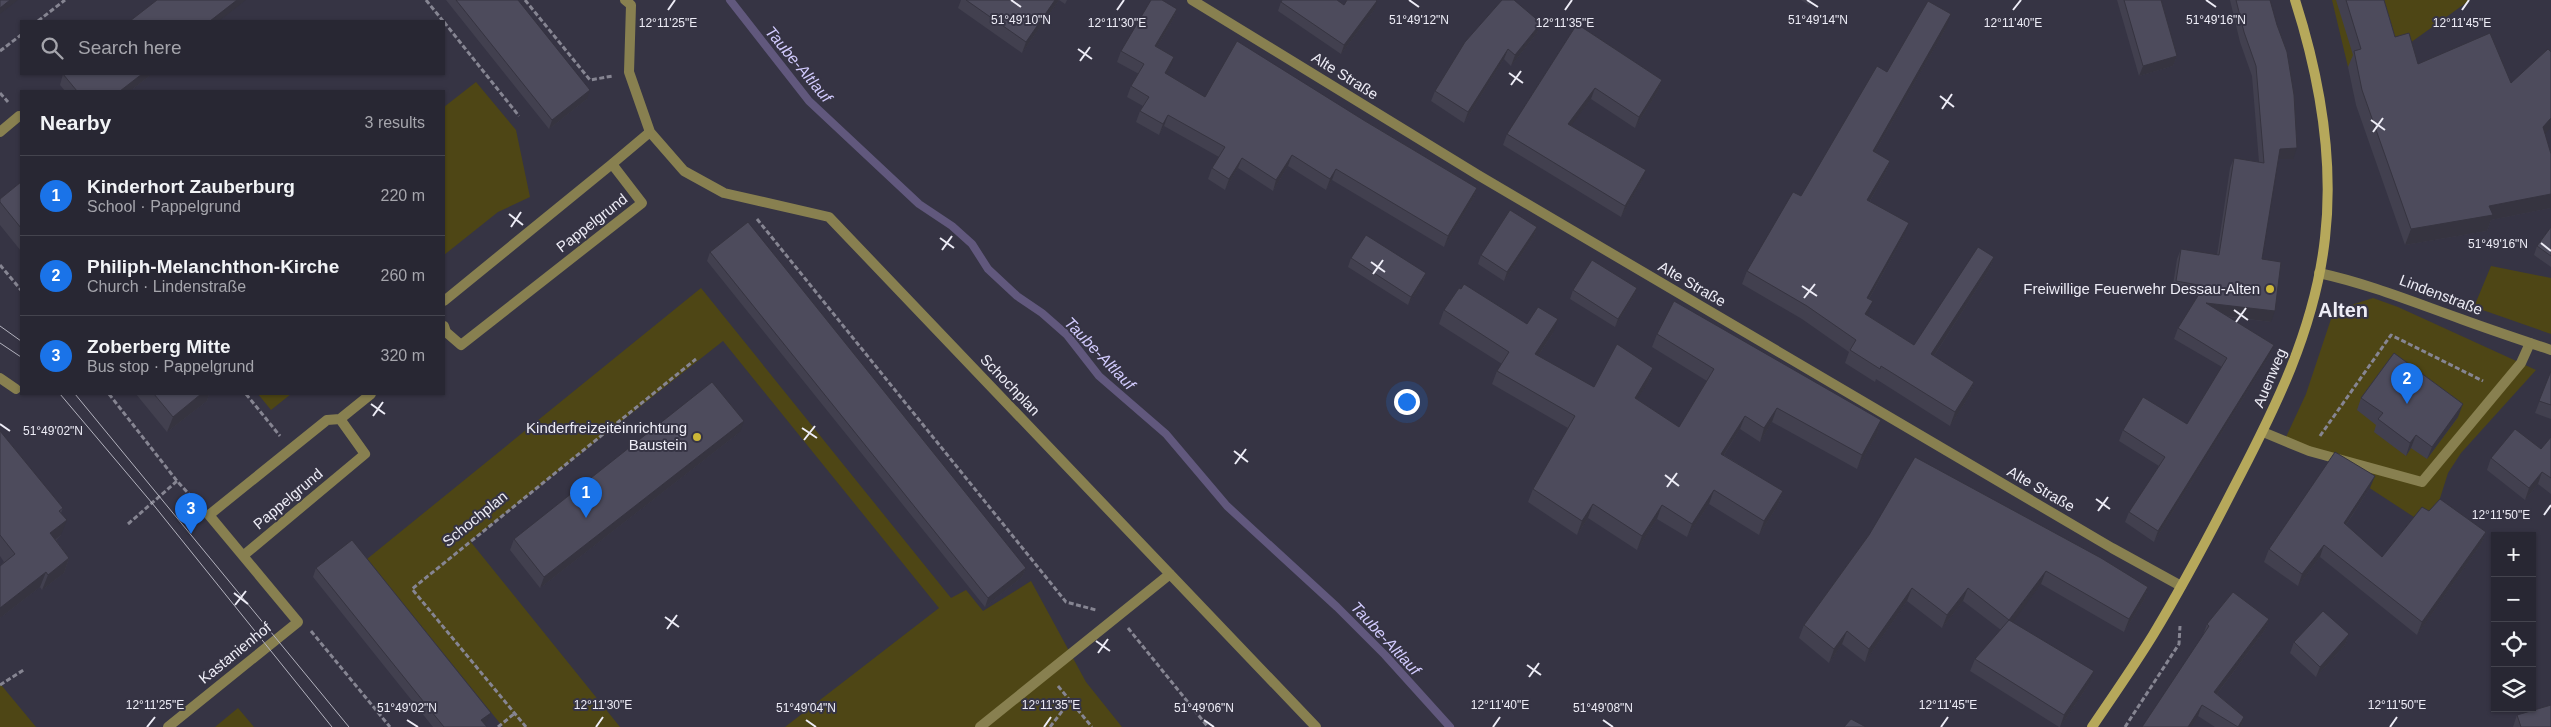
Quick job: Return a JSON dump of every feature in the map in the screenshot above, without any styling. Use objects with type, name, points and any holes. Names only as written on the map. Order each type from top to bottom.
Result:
[{"type":"main road","name":"Auenweg","points":[[2092,727],[2153,636],[2181,586],[2263,432],[2291,372],[2303,336],[2319,273],[2325,238],[2328,192],[2318,92],[2306,34],[2295,0]]},
{"type":"street","name":"Alte Straße","points":[[1192,0],[1478,175],[2103,543],[2181,586]]},
{"type":"street","points":[[628,3],[629,72],[650,132],[684,171],[724,193],[740,198]]},
{"type":"street","points":[[0,132],[19,116]]},
{"type":"street","points":[[445,300],[650,132]]},
{"type":"street","name":"Pappelgrund","points":[[445,331],[460,345],[642,203],[612,164]]},
{"type":"street","name":"Schochplan","points":[[740,198],[829,217],[1316,727]]},
{"type":"street","name":"Lindenstraße","points":[[2319,273],[2357,281],[2397,294],[2551,350]]},
{"type":"street","points":[[2263,432],[2309,452],[2422,482],[2521,363],[2530,343]]},
{"type":"street","points":[[0,378],[16,390]]},
{"type":"street","points":[[298,622],[209,515],[327,420],[340,419],[370,395]]},
{"type":"street","name":"Pappelgrund","points":[[244,555],[365,454],[340,419]]},
{"type":"street","points":[[980,727],[1119,617],[1170,574]]},
{"type":"street","name":"Kastanienhof","points":[[168,727],[298,622]]},
{"type":"path","points":[[39,20],[65,0]]},
{"type":"path","points":[[426,0],[442,20]]},
{"type":"path","points":[[525,0],[590,80],[629,72]]},
{"type":"path","points":[[445,23],[519,116]]},
{"type":"path","points":[[0,52],[20,36]]},
{"type":"path","points":[[740,198],[1066,602],[1119,617],[1208,727]]},
{"type":"path","points":[[0,265],[20,289]]},
{"type":"path","points":[[2309,452],[2391,335],[2499,390]]},
{"type":"path","name":"Schochplan","points":[[526,727],[412,588],[696,359]]},
{"type":"path","points":[[110,395],[177,481],[209,515]]},
{"type":"path","points":[[247,395],[290,449]]},
{"type":"path","points":[[128,524],[177,481]]},
{"type":"path","points":[[298,622],[312,631],[390,727]]},
{"type":"path","points":[[2125,727],[2179,644],[2180,624]]},
{"type":"path","points":[[0,685],[25,669]]},
{"type":"path","points":[[1048,674],[1092,727]]},
{"type":"path","points":[[1050,727],[1070,701]]},
{"type":"path","points":[[498,727],[515,713]]},
{"type":"shaded area","points":[[2332,0],[2470,0],[2403,48],[2348,67]]},
{"type":"shaded area","points":[[476,82],[516,130],[530,197],[498,212],[445,254],[445,106]]},
{"type":"shaded area","points":[[2491,266],[2551,278],[2551,334],[2474,307]]},
{"type":"shaded area","points":[[701,288],[951,598],[966,590],[983,611],[1031,581],[1086,682],[1122,727],[785,727],[939,608],[723,341],[470,541],[620,727],[503,727],[367,559]]},
{"type":"shaded area","points":[[2373,298],[2398,307],[2536,370],[2461,453],[2448,473],[2436,511],[2417,519],[2316,453],[2286,437],[2306,394],[2331,319],[2351,305]]},
{"type":"shaded area","points":[[259,395],[290,395],[271,410]]},
{"type":"shaded area","points":[[0,684],[2,686],[36,727],[0,727]]},
{"type":"shaded area","points":[[238,708],[254,727],[215,727]]},
{"type":"building","points":[[0,0],[10,0],[0,8]]},
{"type":"building","points":[[157,0],[237,0],[211,20],[131,20]]},
{"type":"building","points":[[456,0],[518,0],[590,90],[552,120]]},
{"type":"building","points":[[966,0],[1055,0],[1026,42]]},
{"type":"building","points":[[1151,0],[1162,0],[1177,9],[1155,46],[1174,57],[1165,73],[1205,97],[1237,41],[1477,188],[1448,236],[1336,169],[1330,179],[1292,155],[1276,180],[1242,158],[1229,179],[1212,168],[1225,147],[1168,115],[1163,124],[1140,111],[1149,97],[1131,86],[1144,64],[1121,51]]},
{"type":"building","points":[[1282,0],[1337,0],[1344,5],[1347,0],[1377,1],[1344,45],[1281,2]]},
{"type":"building","points":[[1502,0],[1514,0],[1541,23],[1515,55],[1508,49],[1468,112],[1435,91],[1465,42]]},
{"type":"building","points":[[2124,0],[2161,0],[2177,56],[2143,66]]},
{"type":"building","points":[[2236,0],[2270,0],[2287,52],[2294,95],[2297,148],[2280,149],[2262,259],[2281,262],[2275,311],[2206,303],[2274,345],[2158,531],[2129,512],[2165,457],[2123,430],[2143,397],[2187,424],[2227,358],[2178,328],[2204,286],[2176,281],[2181,249],[2219,255],[2234,158],[2264,163],[2256,66],[2244,32]]},
{"type":"building","points":[[2346,0],[2384,0],[2395,37],[2409,33],[2418,64],[2490,33],[2511,83],[2548,49],[2551,52],[2551,118],[2543,127],[2551,154],[2551,194],[2489,206],[2493,215],[2411,229],[2362,90],[2354,51],[2361,49]]},
{"type":"building","points":[[1928,1],[1951,14],[1873,151],[1890,161],[1867,200],[1909,223],[1867,298],[1873,301],[1865,314],[1914,345],[1978,247],[1994,257],[1931,354],[1974,382],[1955,412],[1881,366],[1880,369],[1850,350],[1856,340],[1807,306],[1747,271],[1793,192],[1801,196],[1877,66],[1887,72]]},
{"type":"building","points":[[1577,24],[1662,80],[1639,117],[1595,88],[1568,124],[1646,170],[1625,206],[1507,134]]},
{"type":"building","points":[[64,75],[141,75],[121,90],[76,90]]},
{"type":"building","points":[[20,183],[20,227],[0,202],[0,199]]},
{"type":"building","points":[[1510,210],[1537,227],[1507,272],[1481,255]]},
{"type":"building","points":[[748,222],[1026,568],[988,598],[710,252]]},
{"type":"building","points":[[2551,227],[2551,256],[2537,246]]},
{"type":"building","points":[[1366,235],[1426,273],[1411,297],[1351,258]]},
{"type":"building","points":[[1592,260],[1637,288],[1618,319],[1573,290]]},
{"type":"building","points":[[1464,284],[1527,324],[1538,307],[1558,319],[1535,354],[1594,387],[1617,344],[1653,368],[1635,398],[1679,427],[1714,369],[1657,334],[1674,301],[1881,420],[1862,455],[1777,408],[1764,428],[1745,416],[1721,454],[1783,491],[1764,521],[1714,490],[1692,524],[1662,505],[1642,536],[1593,504],[1582,521],[1533,489],[1575,416],[1497,371],[1509,352],[1444,310],[1459,288],[1461,289]]},
{"type":"building","points":[[2394,353],[2463,404],[2432,447],[2416,435],[2410,443],[2378,419],[2383,413],[2361,398]]},
{"type":"building","points":[[2551,371],[2551,405],[2539,401]]},
{"type":"building","points":[[712,382],[744,421],[544,577],[514,539]]},
{"type":"building","points":[[155,395],[200,395],[173,417]]},
{"type":"building","points":[[2515,429],[2541,449],[2551,437],[2551,478],[2542,472],[2529,488],[2491,458]]},
{"type":"building","points":[[0,431],[63,508],[59,511],[67,520],[50,533],[69,558],[48,575],[46,572],[0,608],[0,566],[15,554],[0,535]]},
{"type":"building","points":[[2335,452],[2375,476],[2344,523],[2382,557],[2422,507],[2429,511],[2440,499],[2486,532],[2422,622],[2324,545],[2302,574],[2269,549]]},
{"type":"building","points":[[1915,457],[2101,558],[2148,587],[2129,619],[2046,571],[2009,620],[1968,588],[1947,615],[1912,588],[1869,649],[1847,631],[1834,649],[1804,625],[1869,535]]},
{"type":"building","points":[[352,540],[491,713],[481,720],[487,727],[444,727],[316,568]]},
{"type":"building","points":[[2233,592],[2269,619],[2214,692],[2244,717],[2238,727],[2202,705],[2188,727],[2142,727],[2209,626],[2207,624]]},
{"type":"building","points":[[2323,611],[2349,634],[2320,667],[2294,642]]},
{"type":"building","points":[[2009,620],[2094,671],[2064,715],[1975,659]]},
{"type":"building","points":[[2551,705],[2551,727],[2521,727],[2517,715],[2536,712],[2536,709]]},
{"type":"building","points":[[1851,719],[1866,727],[1844,727]]},
{"type":"waterway","name":"Taube-Altlauf","points":[[730,0],[809,101],[919,204],[952,226],[972,244],[988,269],[1017,296],[1042,313],[1067,335],[1099,376],[1166,434],[1227,506],[1337,607],[1385,655],[1450,727]]},
{"type":"tram line","points":[[0,326],[20,340]]},
{"type":"tram line","points":[[0,343],[20,356]]},
{"type":"tram line","points":[[61,395],[152,503],[332,727]]},
{"type":"tram line","points":[[76,395],[349,727]]},
{"type":"place","name":"Freiwillige Feuerwehr Dessau-Alten","points":[[2270,289]]},
{"type":"place","name":"Philiph-Melanchthon-Kirche","points":[[2407,404]]},
{"type":"place","name":"Kinderfreizeiteinrichtung Baustein","points":[[697,437]]},
{"type":"place","name":"Kinderhort Zauberburg","points":[[586,518]]},
{"type":"place","name":"Zoberberg Mitte","points":[[191,534]]},
{"type":"district","name":"Alten","points":[[2343,310]]}]
